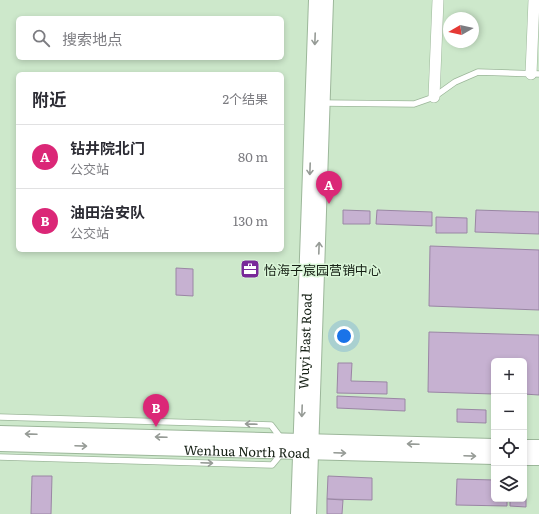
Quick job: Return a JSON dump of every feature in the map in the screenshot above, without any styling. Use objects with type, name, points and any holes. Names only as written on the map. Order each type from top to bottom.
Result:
[{"type":"street","name":"Wuyi East Road","points":[[316,0],[318,103]]},
{"type":"street","name":"Wuyi East Road","points":[[309,514],[307,446],[318,103],[326,0]]},
{"type":"street","points":[[434,97],[438,0]]},
{"type":"street","points":[[534,0],[535,74]]},
{"type":"street","name":"Wenhua North Road","points":[[0,433],[283,446]]},
{"type":"street","name":"Wenhua North Road","points":[[0,444],[491,446]]},
{"type":"street","name":"Wuyi East Road","points":[[298,514],[307,446]]},
{"type":"street","name":"Wenhua North Road","points":[[307,446],[491,457]]},
{"type":"street","points":[[527,447],[539,447]]},
{"type":"street","points":[[527,458],[539,458]]},
{"type":"lane","points":[[318,103],[414,104],[434,97],[455,82],[478,72],[535,74]]},
{"type":"lane","points":[[0,418],[272,425],[283,446],[272,465],[0,457]]},
{"type":"building","points":[[343,210],[370,211],[370,224],[343,224]]},
{"type":"building","points":[[377,210],[432,212],[432,226],[376,224]]},
{"type":"building","points":[[476,210],[539,212],[539,234],[475,232]]},
{"type":"building","points":[[436,217],[467,218],[467,233],[436,233]]},
{"type":"building","points":[[430,246],[539,250],[539,310],[429,306]]},
{"type":"building","points":[[176,268],[193,269],[193,296],[176,295]]},
{"type":"building","points":[[429,332],[539,335],[539,395],[527,394],[527,358],[491,358],[491,394],[428,392]]},
{"type":"building","points":[[338,363],[352,363],[351,381],[387,382],[387,394],[337,393]]},
{"type":"building","points":[[337,396],[405,399],[405,411],[337,408]]},
{"type":"building","points":[[457,409],[486,410],[486,423],[457,422]]},
{"type":"building","points":[[32,476],[52,476],[51,514],[31,514]]},
{"type":"building","points":[[328,476],[372,478],[372,500],[327,499]]},
{"type":"building","points":[[457,479],[491,480],[491,502],[507,502],[507,506],[456,505]]},
{"type":"building","points":[[327,499],[343,500],[342,514],[327,514]]},
{"type":"building","points":[[510,502],[526,502],[526,507],[510,506]]},
{"type":"place","name":"钻井院北门","points":[[329,204]]},
{"type":"place","name":"怡海子宸园营销中心","points":[[250,269]]},
{"type":"place","name":"油田治安队","points":[[156,427]]}]
